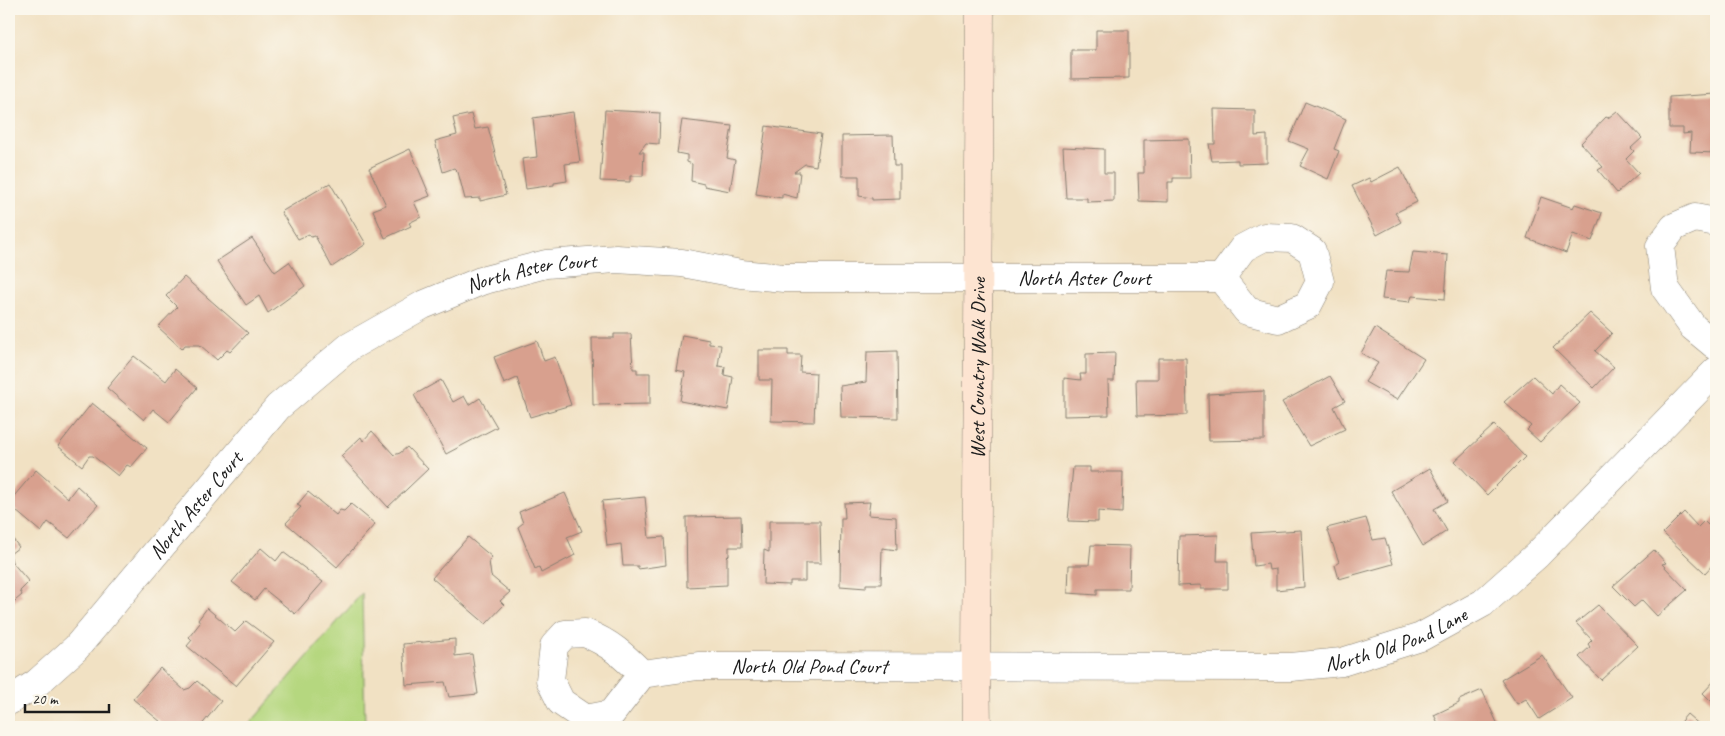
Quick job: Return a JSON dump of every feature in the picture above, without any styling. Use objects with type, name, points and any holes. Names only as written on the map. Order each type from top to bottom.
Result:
[{"type":"street","name":"West Country Walk Drive","points":[[977,727],[980,9]]},
{"type":"street","points":[[1716,222],[1695,218],[1674,227],[1660,246],[1665,288],[1694,327],[1716,346]]},
{"type":"street","name":"North Aster Court","points":[[9,701],[37,683],[76,648],[278,407],[349,347],[423,305],[481,281],[546,264],[616,259],[682,264],[741,274],[784,278],[1221,278]]},
{"type":"street","name":"North Old Pond Lane","points":[[976,666],[1291,667],[1342,662],[1421,637],[1483,603],[1537,555],[1716,372]]},
{"type":"street","name":"North Old Pond Court","points":[[642,674],[698,666],[976,666]]},
{"type":"green space","points":[[362,593],[365,727],[247,727]]},
{"type":"building","points":[[1096,30],[1129,30],[1129,78],[1071,79],[1071,50],[1096,50]]},
{"type":"building","points":[[1716,94],[1716,153],[1690,152],[1691,133],[1683,134],[1683,128],[1669,128],[1669,97]]},
{"type":"building","points":[[1305,102],[1346,119],[1334,149],[1339,151],[1328,179],[1300,166],[1309,149],[1289,141]]},
{"type":"building","points":[[1214,109],[1255,110],[1255,136],[1267,135],[1267,163],[1238,164],[1238,160],[1212,161],[1209,144],[1215,144]]},
{"type":"building","points":[[605,110],[660,113],[659,144],[646,143],[639,152],[644,152],[643,176],[630,176],[630,182],[600,181]]},
{"type":"building","points":[[1617,111],[1642,138],[1631,148],[1634,151],[1626,159],[1639,173],[1617,193],[1598,170],[1603,167],[1581,143],[1606,117],[1608,118]]},
{"type":"building","points":[[573,112],[580,162],[565,164],[567,181],[526,189],[522,159],[537,157],[533,118]]},
{"type":"building","points":[[471,114],[475,129],[488,127],[506,195],[480,201],[480,198],[465,199],[458,172],[454,168],[443,172],[435,141],[457,135],[453,118]]},
{"type":"building","points":[[682,120],[732,126],[727,158],[735,160],[730,191],[704,186],[704,184],[691,181],[692,164],[687,162],[687,155],[677,153]]},
{"type":"building","points":[[766,126],[821,134],[816,166],[805,164],[794,172],[800,172],[797,198],[782,194],[782,198],[756,194]]},
{"type":"building","points":[[893,135],[894,166],[900,166],[900,199],[872,200],[872,198],[859,196],[859,176],[842,176],[842,136]]},
{"type":"building","points":[[1189,139],[1190,178],[1173,178],[1173,182],[1168,182],[1168,202],[1139,201],[1138,173],[1144,173],[1144,140]]},
{"type":"building","points":[[1063,147],[1104,149],[1104,173],[1114,173],[1114,201],[1087,202],[1087,198],[1066,198]]},
{"type":"building","points":[[410,149],[430,196],[414,202],[421,217],[409,223],[411,226],[385,238],[373,210],[386,205],[369,168]]},
{"type":"building","points":[[1400,167],[1417,202],[1395,213],[1401,222],[1377,235],[1352,186],[1369,178],[1371,182]]},
{"type":"building","points":[[330,183],[366,244],[332,267],[315,236],[311,237],[309,234],[298,239],[281,212]]},
{"type":"building","points":[[1541,197],[1573,208],[1575,204],[1602,213],[1592,241],[1573,234],[1566,253],[1527,238]]},
{"type":"building","points":[[252,238],[275,272],[289,262],[305,286],[268,313],[259,296],[246,305],[217,261]]},
{"type":"building","points":[[1413,252],[1448,255],[1445,299],[1412,296],[1410,302],[1382,299],[1386,271],[1409,272]]},
{"type":"building","points":[[184,277],[248,333],[230,352],[227,350],[217,360],[200,345],[185,345],[182,349],[158,327],[177,307],[166,296]]},
{"type":"building","points":[[1590,313],[1612,333],[1595,351],[1614,367],[1594,388],[1553,348]]},
{"type":"building","points":[[1375,328],[1424,359],[1397,400],[1365,382],[1378,363],[1361,353]]},
{"type":"building","points":[[614,334],[631,334],[633,369],[637,369],[637,373],[650,373],[650,404],[593,405],[592,338],[614,338]]},
{"type":"building","points":[[682,335],[709,340],[709,344],[721,345],[718,366],[725,367],[724,375],[733,377],[728,410],[680,401],[685,372],[676,370]]},
{"type":"building","points":[[537,341],[544,361],[555,357],[571,405],[530,417],[517,378],[504,384],[494,357]]},
{"type":"building","points":[[759,350],[788,350],[788,355],[801,355],[800,372],[816,373],[814,422],[771,421],[772,380],[759,380]]},
{"type":"building","points":[[897,351],[898,418],[841,417],[840,386],[866,382],[867,352]]},
{"type":"building","points":[[1115,353],[1114,381],[1108,381],[1109,415],[1064,416],[1064,378],[1081,380],[1080,374],[1086,374],[1086,354]]},
{"type":"building","points":[[134,356],[166,381],[175,369],[197,388],[169,422],[153,409],[144,420],[107,388]]},
{"type":"building","points":[[1158,358],[1186,358],[1187,415],[1137,416],[1136,379],[1158,379]]},
{"type":"building","points":[[1330,376],[1345,401],[1334,407],[1345,429],[1309,446],[1282,402]]},
{"type":"building","points":[[1533,376],[1552,394],[1559,384],[1580,403],[1540,442],[1527,430],[1531,426],[1504,402]]},
{"type":"building","points":[[441,380],[453,402],[464,396],[469,405],[480,398],[497,427],[446,454],[414,395]]},
{"type":"building","points":[[1264,391],[1264,440],[1209,441],[1208,394]]},
{"type":"building","points":[[92,403],[147,448],[131,467],[127,465],[118,476],[93,456],[89,456],[82,466],[58,446]]},
{"type":"building","points":[[1494,425],[1525,457],[1487,495],[1455,461]]},
{"type":"building","points":[[372,431],[394,455],[407,447],[428,469],[388,507],[341,456],[361,437],[363,441]]},
{"type":"building","points":[[1073,467],[1090,467],[1090,472],[1123,472],[1122,513],[1098,511],[1098,522],[1068,521]]},
{"type":"building","points":[[1430,468],[1448,501],[1434,509],[1447,531],[1423,546],[1391,491]]},
{"type":"building","points":[[36,470],[68,498],[77,486],[98,505],[69,538],[48,522],[41,532],[9,505],[9,502]]},
{"type":"building","points":[[308,492],[336,515],[340,510],[344,511],[351,504],[375,524],[337,567],[286,523],[301,507],[297,505]]},
{"type":"building","points":[[565,493],[582,531],[567,537],[575,555],[541,573],[539,567],[535,569],[518,527],[523,523],[519,512]]},
{"type":"building","points":[[645,497],[649,538],[664,537],[666,565],[638,569],[638,566],[623,566],[621,544],[607,546],[602,501]]},
{"type":"building","points":[[870,502],[868,515],[896,517],[897,550],[882,548],[881,584],[866,584],[866,588],[840,586],[841,518],[845,518],[844,503]]},
{"type":"building","points":[[1684,512],[1698,527],[1704,521],[1708,525],[1716,516],[1716,561],[1705,573],[1663,533]]},
{"type":"building","points":[[741,516],[742,547],[729,547],[727,585],[687,587],[686,517]]},
{"type":"building","points":[[1366,518],[1373,540],[1385,538],[1393,564],[1339,579],[1335,565],[1339,562],[1327,528]]},
{"type":"building","points":[[769,521],[820,521],[821,563],[805,563],[805,581],[790,581],[790,585],[763,584],[764,550],[769,552]]},
{"type":"building","points":[[1301,530],[1304,587],[1276,590],[1276,569],[1269,570],[1268,564],[1254,566],[1251,533]]},
{"type":"building","points":[[9,534],[19,547],[10,554],[12,562],[29,582],[20,591],[22,595],[9,606]]},
{"type":"building","points":[[1218,535],[1217,561],[1228,561],[1228,589],[1201,589],[1201,585],[1178,586],[1179,536]]},
{"type":"building","points":[[468,537],[492,557],[489,561],[491,576],[510,592],[500,601],[504,605],[486,624],[432,578]]},
{"type":"building","points":[[1091,545],[1130,546],[1129,589],[1097,589],[1097,595],[1068,593],[1069,565],[1089,565]]},
{"type":"building","points":[[261,548],[276,561],[283,552],[323,582],[295,614],[264,589],[255,600],[232,582]]},
{"type":"building","points":[[1654,550],[1666,563],[1662,564],[1687,590],[1657,616],[1642,600],[1634,607],[1613,586]]},
{"type":"building","points":[[1598,605],[1638,646],[1601,680],[1579,657],[1590,647],[1588,644],[1592,640],[1576,623]]},
{"type":"building","points":[[207,608],[235,632],[246,621],[274,642],[236,686],[187,646],[192,640],[189,637],[200,623],[198,620]]},
{"type":"building","points":[[455,639],[455,656],[472,654],[478,694],[449,697],[445,682],[406,685],[403,644]]},
{"type":"building","points":[[1542,655],[1572,698],[1539,719],[1526,699],[1517,704],[1501,680]]},
{"type":"building","points":[[160,668],[184,690],[190,688],[197,681],[221,701],[200,727],[167,727],[133,699]]},
{"type":"building","points":[[1716,679],[1716,706],[1703,693]]},
{"type":"building","points":[[1482,690],[1499,727],[1440,727],[1434,715],[1459,703],[1459,700]]},
{"type":"building","points":[[1687,714],[1702,727],[1676,727]]}]
